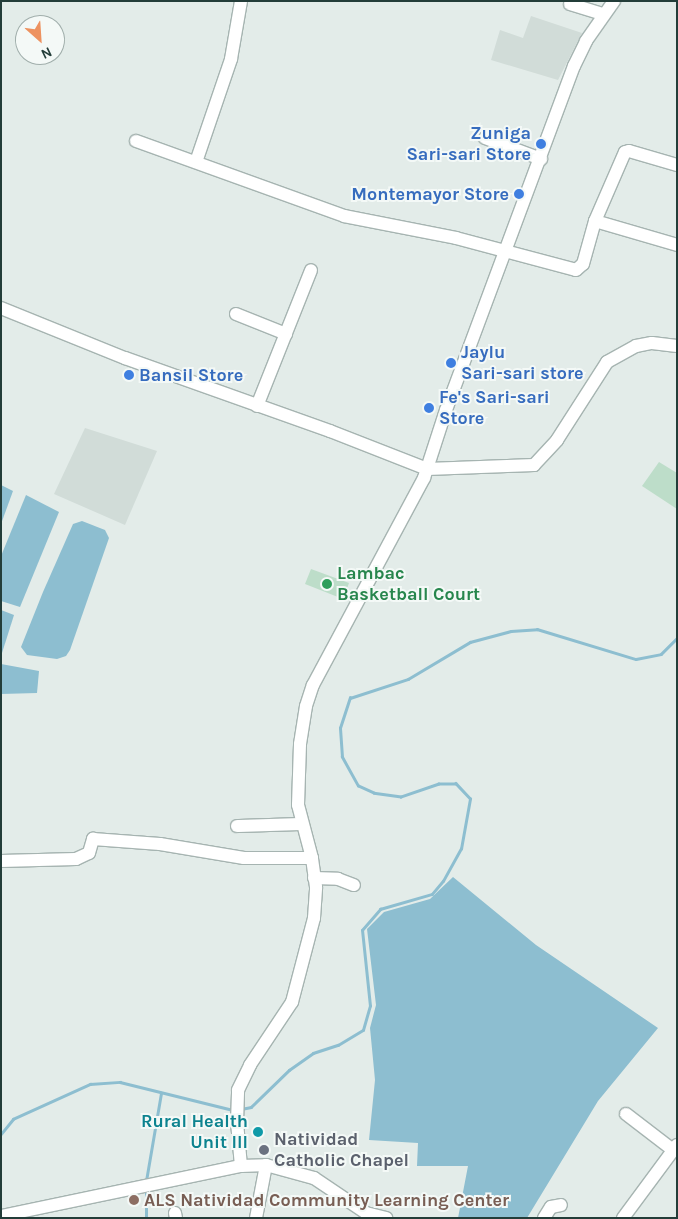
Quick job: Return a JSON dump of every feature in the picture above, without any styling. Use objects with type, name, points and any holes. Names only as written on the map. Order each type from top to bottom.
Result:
[{"type":"street","points":[[196,162],[231,59],[242,1]]},
{"type":"street","points":[[241,1166],[237,1122],[238,1100],[246,1072],[283,1018],[296,993],[314,918],[312,858],[302,824],[298,783],[306,706],[313,685],[361,601],[427,470],[446,410],[541,159],[574,66],[603,14],[614,1]]},
{"type":"street","points":[[570,4],[603,14]]},
{"type":"street","points":[[485,138],[541,159]]},
{"type":"street","points":[[136,142],[344,216],[456,238],[506,253],[576,270],[582,264],[595,221],[627,151],[677,164]]},
{"type":"street","points":[[595,221],[677,245]]},
{"type":"street","points":[[257,406],[311,270]]},
{"type":"street","points":[[1,308],[125,358],[427,470],[534,465],[557,440],[607,362],[636,346],[652,343],[677,346]]},
{"type":"street","points":[[236,314],[286,334]]},
{"type":"street","points":[[237,826],[302,824]]},
{"type":"street","points":[[1,861],[76,860],[89,853],[93,839],[160,844],[244,858],[312,858]]},
{"type":"street","points":[[314,878],[332,877],[354,885]]},
{"type":"street","points":[[623,1218],[675,1148],[626,1114]]},
{"type":"street","points":[[256,1218],[266,1165]]},
{"type":"street","points":[[1,1216],[241,1166],[266,1165],[314,1178],[366,1213],[386,1218]]},
{"type":"street","points":[[544,1218],[552,1207],[561,1204]]},
{"type":"shaded area","points":[[531,16],[582,33],[558,80],[491,60],[500,30],[523,38]]},
{"type":"shaded area","points":[[85,428],[157,451],[125,525],[54,494]]},
{"type":"green space","points":[[659,462],[677,473],[677,509],[642,486]]},
{"type":"green space","name":"Lambac Basketball Court","points":[[311,569],[349,583],[343,599],[305,584]]},
{"type":"water","points":[[1,485],[13,491],[1,524]]},
{"type":"water","points":[[26,495],[59,512],[20,607],[1,601],[1,556]]},
{"type":"water","points":[[82,521],[105,530],[109,538],[70,650],[66,656],[57,659],[27,655],[21,647],[43,592],[73,524]]},
{"type":"water","points":[[1,610],[14,615],[2,653],[1,653]]},
{"type":"water","points":[[1,664],[39,671],[37,693],[1,694]]},
{"type":"water","points":[[453,877],[536,945],[658,1028],[598,1101],[527,1218],[458,1218],[468,1166],[417,1166],[418,1143],[369,1140],[375,1080],[370,1028],[376,1005],[367,929],[384,912],[430,899]]},
{"type":"waterway","points":[[241,1109],[251,1107],[289,1070],[313,1053],[338,1045],[363,1030],[370,1006],[362,930],[380,909],[432,894],[443,881],[461,849],[470,799],[456,784],[439,784],[401,797],[374,793],[358,786],[342,757],[340,728],[350,698],[408,679],[470,642],[511,631],[537,629],[636,659],[661,654],[677,638]]},
{"type":"waterway","points":[[1,1134],[13,1119],[90,1084],[120,1082],[233,1110]]},
{"type":"waterway","points":[[146,1181],[161,1093]]},
{"type":"waterway","points":[[146,1189],[146,1218]]},
{"type":"place","name":"Zuniga Sari-sari Store","points":[[541,144]]},
{"type":"place","name":"Montemayor Store","points":[[519,194]]},
{"type":"place","name":"Jaylu Sari-sari store","points":[[451,363]]},
{"type":"place","name":"Bansil Store","points":[[129,375]]},
{"type":"place","name":"Fe's Sari-sari Store","points":[[429,408]]},
{"type":"place","name":"Lambac Basketball Court","points":[[327,584]]},
{"type":"place","name":"Rural Health Unit III","points":[[258,1132]]},
{"type":"place","name":"Natividad Catholic Chapel","points":[[264,1150]]},
{"type":"place","name":"ALS Natividad Community Learning Center","points":[[134,1200]]}]
